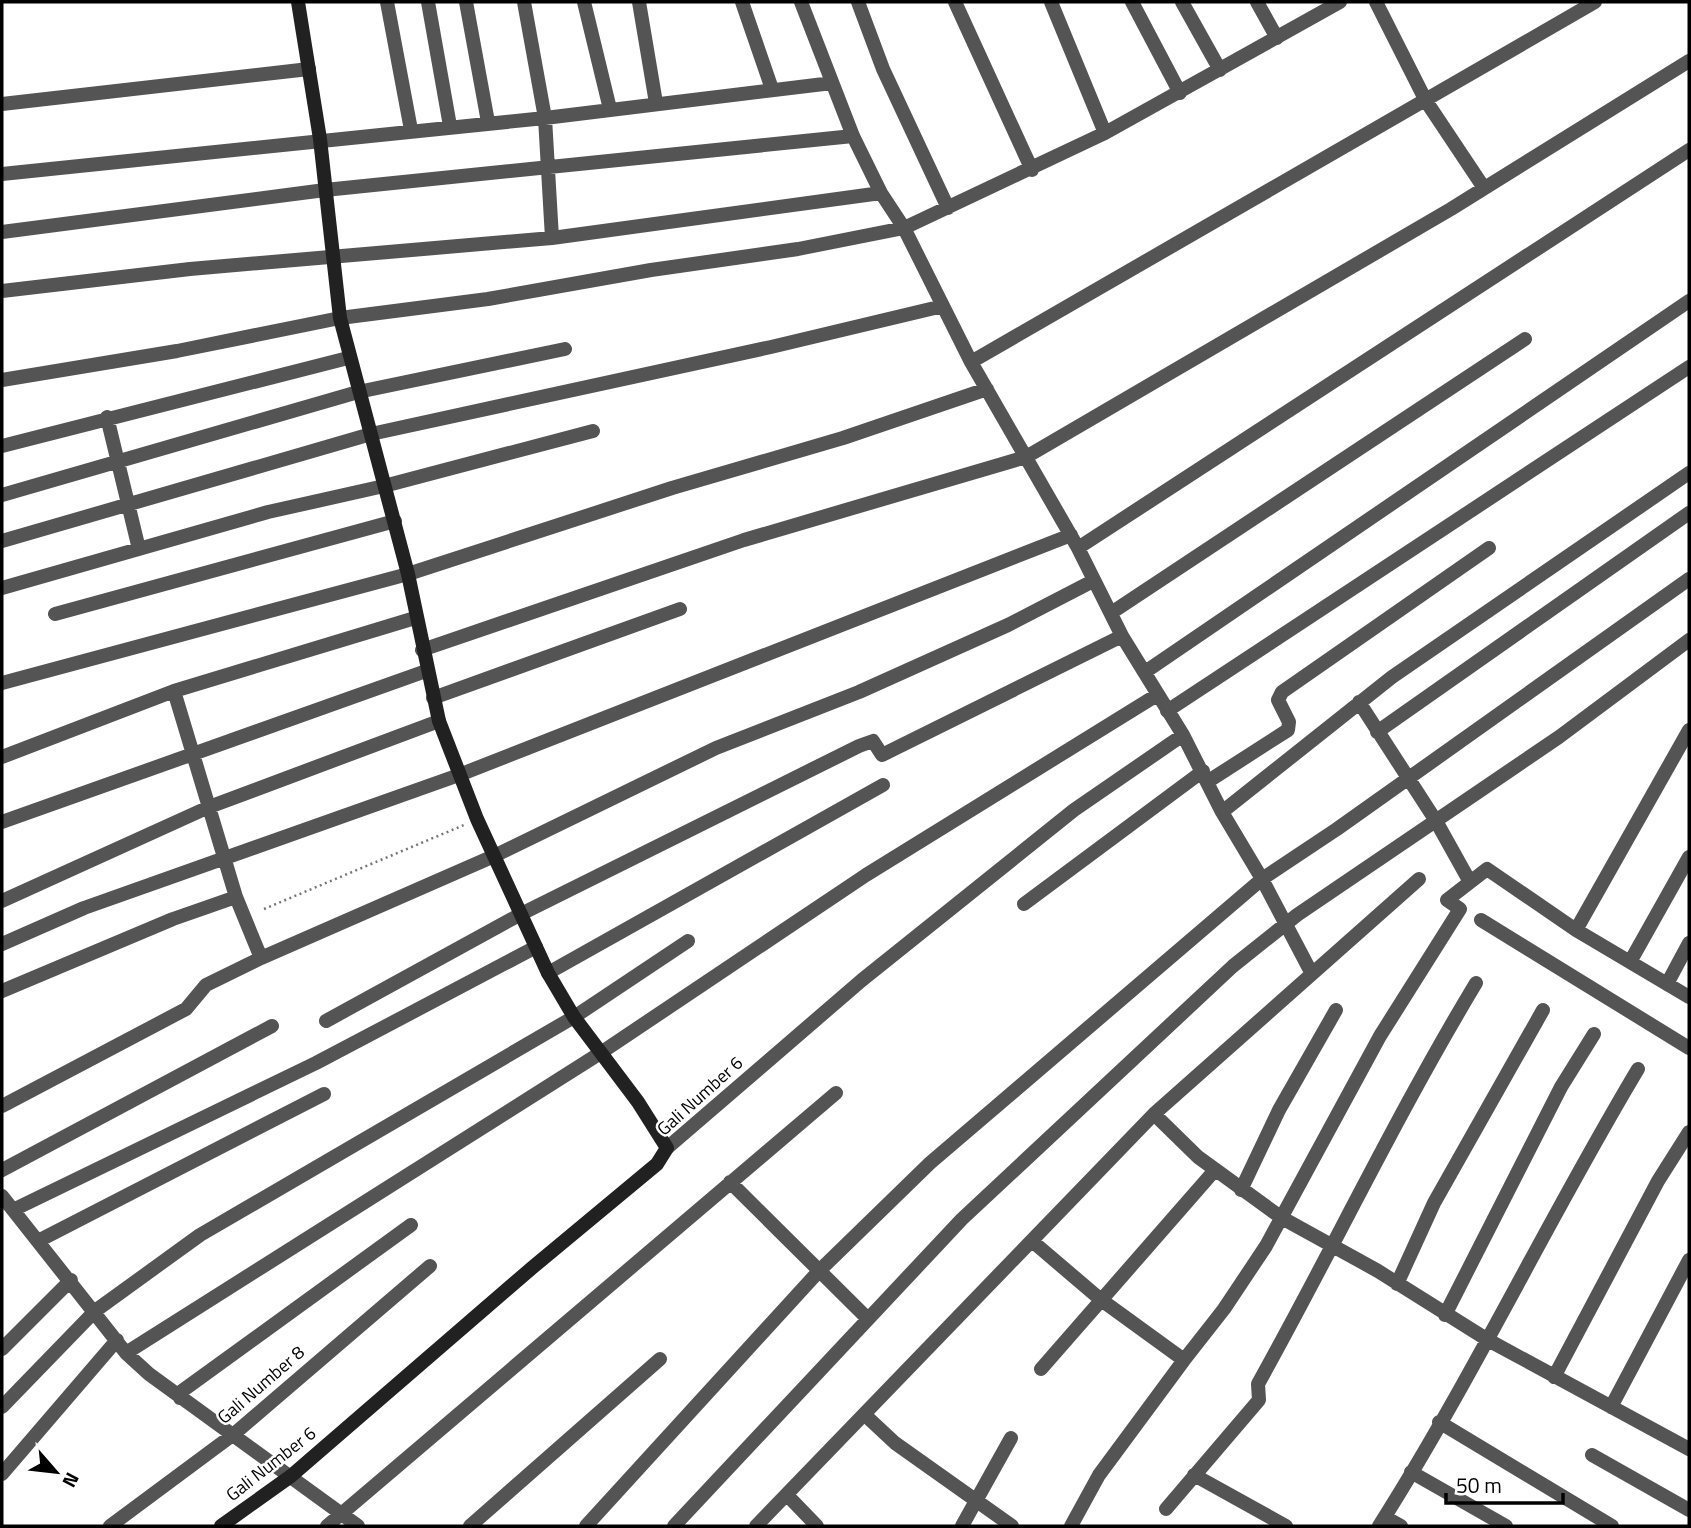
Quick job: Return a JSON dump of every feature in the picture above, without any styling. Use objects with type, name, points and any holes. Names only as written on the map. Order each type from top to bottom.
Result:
[{"type":"street","points":[[298,2],[320,139],[340,318],[348,358],[408,573],[426,671],[439,721],[477,820],[548,973],[574,1017],[602,1052],[667,1148]]},
{"type":"street","points":[[387,2],[411,130]]},
{"type":"street","points":[[428,2],[450,126]]},
{"type":"street","points":[[466,2],[488,122]]},
{"type":"street","points":[[524,2],[545,118],[552,238]]},
{"type":"street","points":[[584,2],[610,109]]},
{"type":"street","points":[[639,2],[656,103]]},
{"type":"street","points":[[742,2],[772,89]]},
{"type":"street","points":[[802,2],[853,136],[881,193],[904,228],[971,362],[1075,542],[1122,636],[1183,734],[1222,812],[1262,878],[1312,974]]},
{"type":"street","points":[[858,2],[883,69],[948,208]]},
{"type":"street","points":[[955,2],[1032,170]]},
{"type":"street","points":[[1051,2],[1105,133]]},
{"type":"street","points":[[1132,2],[1180,93]]},
{"type":"street","points":[[1182,2],[1220,70]]},
{"type":"street","points":[[1257,2],[1277,38]]},
{"type":"street","points":[[2,380],[177,351],[340,318],[488,299],[904,228],[1032,170],[1105,133],[1340,2]]},
{"type":"street","points":[[1376,2],[1426,101],[1483,188]]},
{"type":"street","points":[[971,362],[1595,2]]},
{"type":"street","points":[[422,650],[744,540],[1026,457],[1483,188],[1689,61]]},
{"type":"street","points":[[2,104],[309,69]]},
{"type":"street","points":[[2,174],[320,139],[545,118],[832,83]]},
{"type":"street","points":[[2,232],[325,190],[853,136]]},
{"type":"street","points":[[2,944],[84,908],[459,775],[1075,542],[1689,150]]},
{"type":"street","points":[[2,291],[190,269],[552,238],[881,193]]},
{"type":"street","points":[[1145,672],[1689,301]]},
{"type":"street","points":[[2,541],[371,434],[691,365],[943,306]]},
{"type":"street","points":[[1111,613],[1525,339]]},
{"type":"street","points":[[2,495],[359,392],[565,349]]},
{"type":"street","points":[[2,446],[348,358]]},
{"type":"street","points":[[1167,711],[1689,367]]},
{"type":"street","points":[[2,683],[408,573],[672,488],[843,438],[987,389]]},
{"type":"street","points":[[107,418],[139,549]]},
{"type":"street","points":[[2,589],[268,512],[384,486],[593,431]]},
{"type":"street","points":[[1222,812],[1392,677],[1689,473]]},
{"type":"street","points":[[1377,732],[1689,513]]},
{"type":"street","points":[[55,614],[395,521]]},
{"type":"street","points":[[1024,904],[1205,776],[1289,730],[1289,722],[1278,700],[1282,692],[1489,548]]},
{"type":"street","points":[[586,1526],[819,1271],[930,1163],[1262,878],[1689,579]]},
{"type":"street","points":[[2,1105],[186,1009],[206,985],[261,958],[494,856],[716,748],[942,655],[1093,581]]},
{"type":"street","points":[[433,698],[680,609]]},
{"type":"street","points":[[2,757],[174,691],[415,618]]},
{"type":"street","points":[[326,1021],[521,914],[859,746],[873,741],[882,755],[1122,636]]},
{"type":"street","points":[[674,1526],[962,1219],[1233,966],[1286,924],[1559,737],[1689,640]]},
{"type":"street","points":[[2,821],[426,671]]},
{"type":"street","points":[[174,691],[236,897],[261,958]]},
{"type":"street","points":[[126,1353],[602,1052],[866,875],[1157,695]]},
{"type":"street","points":[[1359,702],[1436,821],[1470,882]]},
{"type":"street","points":[[2,901],[209,807],[439,721]]},
{"type":"street","points":[[1576,930],[1689,730]]},
{"type":"street","name":"Gali Number 6","points":[[221,1526],[291,1476],[657,1164],[667,1148],[862,980],[1074,810],[1183,734]]},
{"type":"street","points":[[548,973],[883,785]]},
{"type":"street","points":[[1630,962],[1689,857]]},
{"type":"street","points":[[1071,1526],[1099,1475],[1224,1309],[1282,1218],[1380,1036],[1460,909],[1447,900],[1487,869],[1576,930],[1689,998]]},
{"type":"street","points":[[756,1526],[1154,1114],[1419,879]]},
{"type":"street","points":[[2,991],[173,919],[236,897]]},
{"type":"street","points":[[1481,920],[1689,1048]]},
{"type":"street","points":[[2,1407],[95,1311],[200,1236],[574,1017],[688,941]]},
{"type":"street","points":[[1667,984],[1689,943]]},
{"type":"street","points":[[13,1210],[316,1063],[536,947]]},
{"type":"street","points":[[1166,1508],[1259,1400],[1258,1384],[1335,1246],[1376,1158],[1476,983]]},
{"type":"street","points":[[1241,1190],[1279,1110],[1336,1010]]},
{"type":"street","points":[[1398,1284],[1434,1203],[1543,1010]]},
{"type":"street","points":[[2,1170],[272,1026]]},
{"type":"street","points":[[1445,1315],[1562,1087],[1594,1034]]},
{"type":"street","points":[[1401,1526],[1382,1522],[1488,1340],[1567,1188],[1638,1069]]},
{"type":"street","points":[[327,1526],[422,1442],[836,1093]]},
{"type":"street","points":[[38,1241],[324,1094]]},
{"type":"street","points":[[1154,1114],[1215,1170],[1282,1218],[1335,1246],[1488,1340],[1689,1449]]},
{"type":"street","points":[[1554,1377],[1658,1181],[1689,1132]]},
{"type":"street","points":[[1041,1369],[1215,1170]]},
{"type":"street","points":[[730,1182],[867,1318]]},
{"type":"street","points":[[2,1196],[126,1353],[180,1398],[234,1434],[358,1526]]},
{"type":"street","points":[[180,1398],[182,1391],[411,1224]]},
{"type":"street","points":[[1032,1241],[1100,1299],[1184,1360]]},
{"type":"street","points":[[1611,1406],[1689,1260]]},
{"type":"street","name":"Gali Number 8","points":[[110,1526],[234,1434],[430,1266]]},
{"type":"street","points":[[2,1349],[71,1280]]},
{"type":"street","points":[[2,1474],[117,1340]]},
{"type":"street","points":[[470,1526],[660,1359]]},
{"type":"street","points":[[864,1415],[895,1443],[1012,1526]]},
{"type":"street","points":[[1438,1422],[1612,1526]]},
{"type":"street","points":[[962,1526],[1011,1438]]},
{"type":"street","points":[[1592,1455],[1689,1510]]},
{"type":"street","points":[[1411,1472],[1506,1526]]},
{"type":"street","points":[[1194,1475],[1286,1526]]},
{"type":"street","points":[[787,1495],[817,1526]]},
{"type":"path","points":[[264,909],[477,820]]}]
